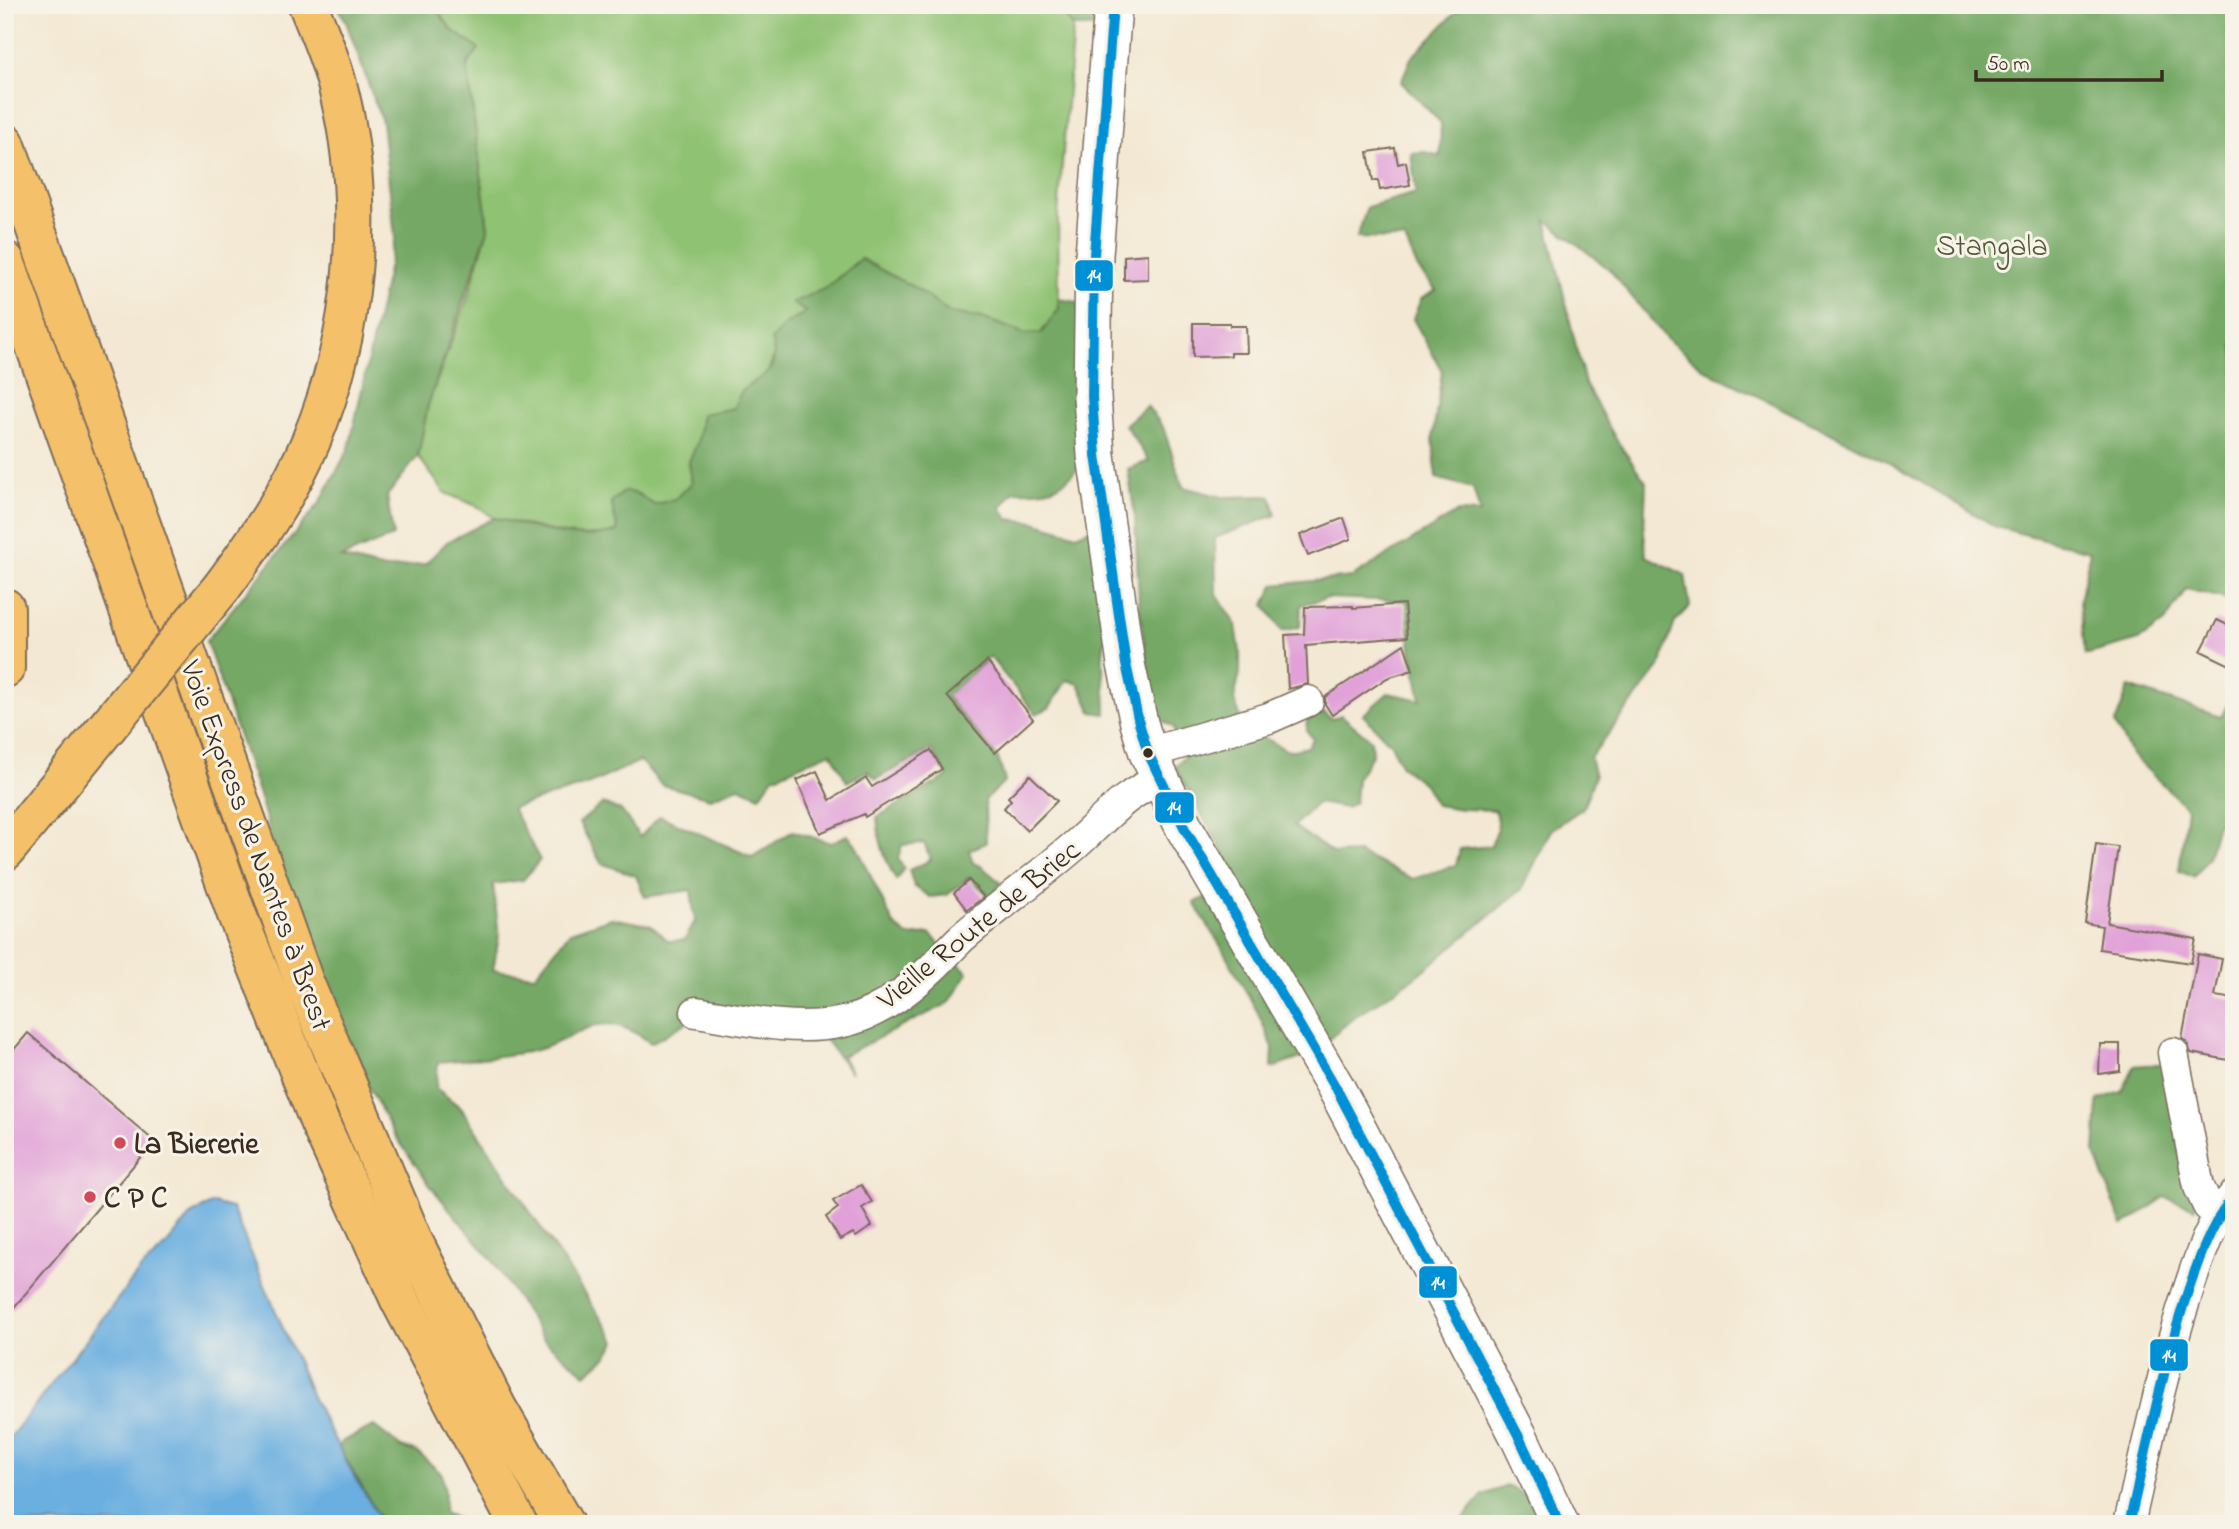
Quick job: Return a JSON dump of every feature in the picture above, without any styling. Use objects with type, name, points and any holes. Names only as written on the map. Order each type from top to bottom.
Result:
[{"type":"highway","points":[[5,851],[222,587],[279,504],[310,442],[324,403],[346,319],[352,253],[352,187],[340,96],[308,5]]},
{"type":"highway","name":"Voie Express de Nantes à Brest","points":[[5,143],[304,982],[414,1243],[497,1408],[564,1524]]},
{"type":"highway","name":"Voie Express de Nantes à Brest","points":[[5,261],[232,902],[319,1121],[400,1300],[518,1524]]},
{"type":"highway","points":[[5,608],[5,668]]},
{"type":"street","points":[[1113,5],[1094,255],[1093,426],[1126,664],[1139,723],[1154,767],[1228,904],[1335,1086],[1499,1398],[1560,1524]]},
{"type":"street","name":"Vieille Route de Briec","points":[[696,1012],[777,1025],[807,1026],[834,1024],[872,1012],[897,997],[932,968],[963,936],[1074,846],[1143,786],[1154,767],[1308,701]]},
{"type":"street","points":[[2173,1053],[2199,1186],[2208,1206],[2227,1204]]},
{"type":"street","points":[[2129,1524],[2169,1353],[2198,1263],[2227,1204]]},
{"type":"green space","points":[[337,5],[433,5],[452,30],[479,49],[467,65],[488,229],[428,405],[418,456],[387,496],[393,536],[341,558],[385,569],[425,564],[447,542],[494,518],[556,533],[603,535],[618,531],[611,502],[625,491],[638,494],[654,505],[675,499],[692,483],[689,462],[698,441],[702,414],[734,408],[741,393],[770,369],[774,353],[771,340],[784,326],[806,312],[792,303],[826,288],[861,259],[915,288],[950,313],[982,318],[1026,334],[1041,333],[1059,309],[1058,299],[1078,302],[1080,465],[1066,481],[1051,489],[1014,491],[1001,507],[1008,519],[1034,522],[1077,535],[1090,529],[1108,632],[1103,652],[1106,714],[1092,712],[1079,684],[1067,680],[1049,708],[1036,714],[990,657],[947,697],[998,758],[1005,781],[985,800],[986,843],[969,850],[973,863],[981,866],[1001,883],[991,898],[969,877],[947,895],[930,897],[914,886],[909,870],[931,860],[924,843],[902,845],[898,859],[904,868],[896,880],[888,864],[877,817],[948,776],[931,750],[876,779],[868,771],[847,782],[831,752],[773,777],[760,796],[739,787],[710,798],[662,785],[640,761],[590,784],[512,808],[540,860],[523,880],[493,884],[499,936],[493,970],[535,975],[570,932],[611,918],[650,925],[669,941],[685,940],[695,921],[691,890],[645,897],[636,876],[601,863],[579,823],[602,804],[621,810],[640,837],[660,816],[752,857],[793,831],[831,843],[847,835],[855,843],[894,925],[908,936],[930,934],[968,973],[949,1003],[842,1056],[851,1073],[808,1018],[709,1010],[651,1043],[632,1032],[604,1024],[536,1050],[438,1062],[436,1088],[461,1108],[616,1341],[608,1355],[586,1374],[545,1341],[492,1260],[431,1187],[394,1134],[371,1091],[339,1020],[284,878],[258,792],[206,641],[319,504],[349,448],[395,237],[382,122],[346,22]]},
{"type":"green space","points":[[433,5],[1057,5],[1073,27],[1058,215],[1059,309],[1041,333],[1026,334],[982,318],[950,313],[915,288],[860,259],[826,288],[793,303],[806,312],[784,326],[767,375],[742,391],[734,408],[702,415],[698,441],[689,462],[692,483],[675,499],[654,505],[638,494],[618,531],[601,537],[574,536],[494,518],[479,507],[445,493],[418,456],[428,405],[468,297],[488,229],[467,65],[478,49],[452,30]]},
{"type":"green space","points":[[1057,5],[1100,5],[1099,27],[1073,27]]},
{"type":"green space","name":"Stangala","points":[[1463,5],[2234,5],[2234,604],[2223,598],[2186,589],[2165,622],[2139,640],[2085,655],[2080,601],[2090,551],[1996,527],[1884,460],[1704,369],[1666,338],[1609,269],[1546,220],[1585,384],[1617,441],[1646,482],[1646,556],[1685,575],[1690,607],[1675,622],[1660,666],[1590,758],[1595,776],[1583,808],[1551,830],[1522,889],[1417,976],[1353,1018],[1312,1054],[1272,1068],[1273,1048],[1258,1013],[1194,903],[1239,881],[1175,767],[1184,757],[1173,727],[1160,719],[1151,696],[1139,603],[1135,517],[1128,469],[1149,461],[1125,425],[1147,406],[1163,427],[1183,487],[1222,497],[1271,496],[1276,515],[1215,538],[1216,593],[1236,625],[1240,672],[1234,700],[1244,726],[1288,751],[1308,747],[1313,739],[1307,731],[1307,720],[1323,712],[1332,719],[1341,715],[1371,740],[1372,755],[1357,779],[1355,802],[1346,808],[1317,803],[1294,826],[1334,854],[1358,853],[1413,879],[1456,865],[1460,849],[1491,846],[1498,828],[1495,810],[1436,805],[1424,784],[1401,766],[1391,744],[1363,715],[1388,693],[1421,700],[1411,651],[1407,601],[1327,598],[1301,605],[1300,627],[1282,631],[1265,605],[1274,585],[1352,577],[1458,512],[1480,513],[1473,488],[1436,478],[1433,436],[1442,371],[1413,319],[1421,299],[1436,290],[1418,269],[1405,239],[1357,238],[1367,207],[1416,193],[1411,153],[1425,152],[1440,156],[1441,123],[1401,82],[1411,58]]},
{"type":"green space","points":[[2129,687],[2221,717],[2234,692],[2234,816],[2217,824],[2208,857],[2194,877],[2179,871],[2187,808],[2131,754],[2115,724]]},
{"type":"green space","points":[[2169,1063],[2196,1208],[2165,1197],[2123,1226],[2095,1154],[2098,1100],[2122,1092],[2134,1066]]},
{"type":"green space","points":[[374,1426],[401,1447],[417,1452],[442,1474],[444,1513],[470,1524],[383,1524],[339,1447],[343,1441]]},
{"type":"green space","points":[[1507,1486],[1536,1500],[1550,1524],[1458,1524],[1483,1495]]},
{"type":"water","points":[[213,1203],[232,1208],[313,1399],[383,1524],[9,1524],[5,1515],[5,1444],[141,1269],[164,1248],[192,1214]]},
{"type":"building","points":[[1395,148],[1398,164],[1406,162],[1410,185],[1380,190],[1378,180],[1373,181],[1368,152]]},
{"type":"building","points":[[1148,254],[1148,279],[1124,280],[1124,256]]},
{"type":"building","points":[[1193,323],[1246,326],[1247,353],[1193,357]]},
{"type":"building","points":[[1344,518],[1351,539],[1308,556],[1300,535]]},
{"type":"building","points":[[1404,604],[1407,637],[1306,645],[1308,684],[1288,689],[1285,635],[1304,634],[1305,607],[1353,608]]},
{"type":"building","points":[[2217,620],[2234,628],[2234,667],[2201,651]]},
{"type":"building","points":[[1404,644],[1413,670],[1387,678],[1332,715],[1325,704],[1325,697]]},
{"type":"building","points":[[987,661],[1033,719],[995,753],[947,696]]},
{"type":"building","points":[[931,750],[942,769],[865,817],[864,814],[820,833],[797,780],[817,771],[830,800],[866,778],[872,787]]},
{"type":"building","points":[[1030,775],[1057,801],[1027,831],[1004,808],[1011,800],[1008,797]]},
{"type":"building","points":[[2096,844],[2118,847],[2107,923],[2196,939],[2191,963],[2099,949],[2102,926],[2085,923]]},
{"type":"building","points":[[969,880],[984,897],[967,910],[954,893]]},
{"type":"building","points":[[2198,954],[2222,959],[2215,996],[2234,999],[2234,1061],[2191,1053],[2187,1042],[2182,1039]]},
{"type":"building","points":[[28,1033],[154,1141],[5,1318],[5,1060]]},
{"type":"building","points":[[2100,1044],[2120,1044],[2120,1071],[2099,1074]]},
{"type":"building","points":[[861,1185],[872,1202],[862,1208],[872,1226],[856,1237],[853,1233],[840,1240],[826,1217],[838,1208],[833,1201]]},
{"type":"transit line","name":"14","points":[[1113,5],[1094,255],[1092,397],[1096,455],[1126,664],[1139,723],[1148,753],[1185,829],[1335,1086],[1518,1435],[1560,1524]]},
{"type":"transit line","name":"14","points":[[2129,1524],[2183,1306],[2210,1234],[2234,1195]]},
{"type":"place","name":"La Biererie","points":[[120,1143]]},
{"type":"place","name":"C P C","points":[[90,1197]]}]
